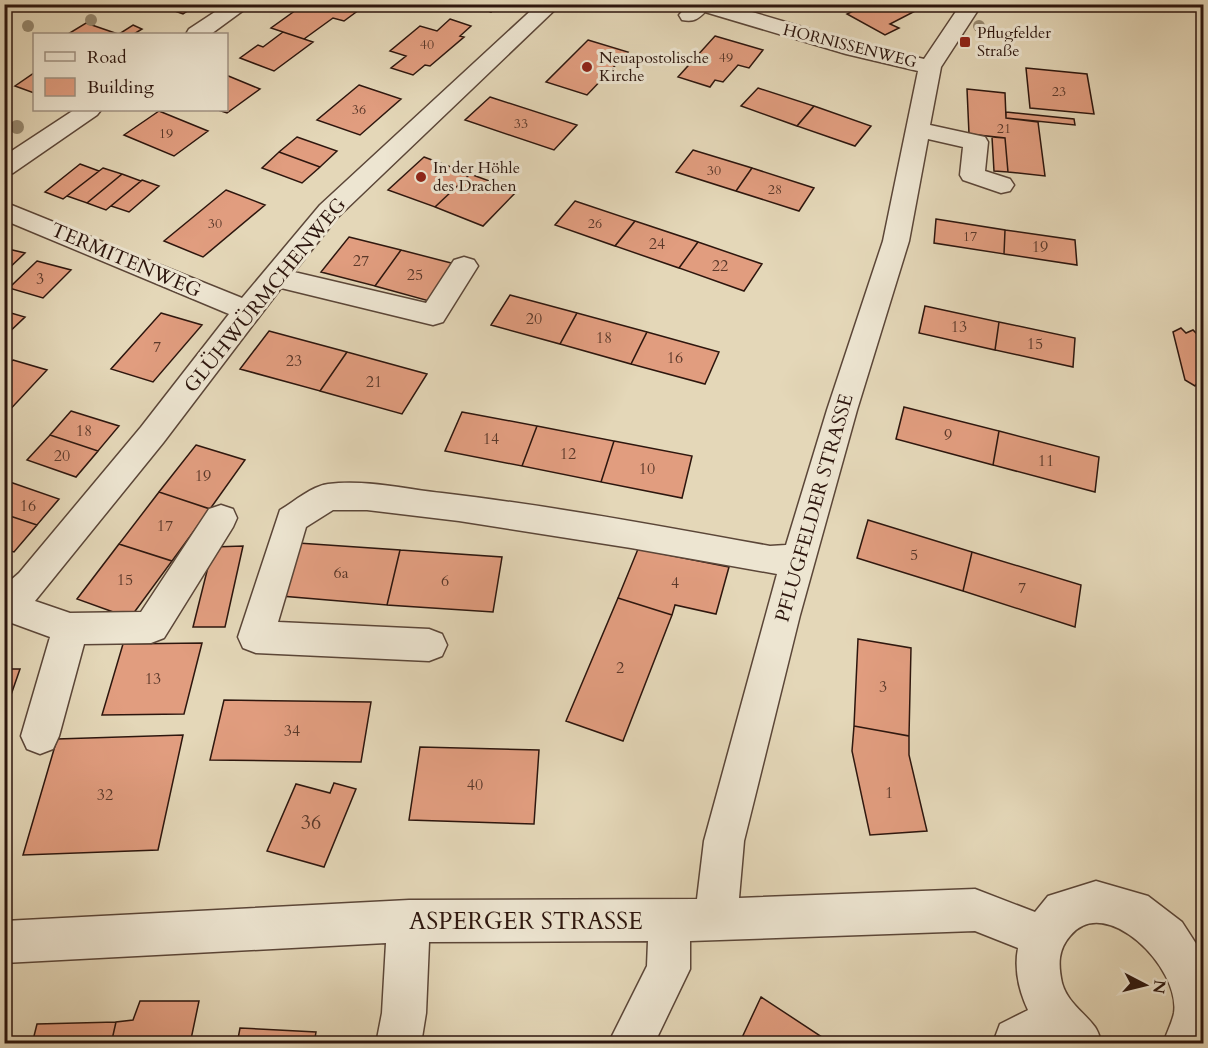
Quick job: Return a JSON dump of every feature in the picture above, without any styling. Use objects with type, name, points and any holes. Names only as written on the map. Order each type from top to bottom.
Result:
[{"type":"street","points":[[198,33],[242,4]]},
{"type":"street","name":"GLÜHWÜRMCHENWEG","points":[[6,607],[31,583],[152,435],[247,311],[328,211],[551,4]]},
{"type":"street","name":"PFLUGFELDER STRASSE","points":[[716,920],[724,841],[779,626],[842,410],[896,241],[930,67],[972,4]]},
{"type":"street","points":[[784,30],[792,22],[794,11],[787,8]]},
{"type":"street","name":"HORNISSENWEG","points":[[696,10],[930,67]]},
{"type":"street","points":[[4,168],[88,111]]},
{"type":"street","points":[[918,130],[976,142],[972,176],[1001,185]]},
{"type":"street","name":"TERMITENWEG","points":[[4,210],[247,311]]},
{"type":"street","points":[[274,277],[433,315],[464,266]]},
{"type":"street","points":[[429,645],[256,637],[292,519],[328,497],[367,497],[619,532],[770,560],[799,558]]},
{"type":"street","points":[[6,607],[70,629],[151,627],[221,518]]},
{"type":"street","points":[[40,736],[70,629]]},
{"type":"street","points":[[1016,1040],[1069,1031],[1042,991],[1037,961],[1042,936],[1063,911],[1096,902],[1133,911],[1167,937],[1190,974],[1197,1017]]},
{"type":"street","name":"ASPERGER STRASSE","points":[[4,942],[409,921],[716,920],[975,910],[1042,936]]},
{"type":"street","points":[[630,1044],[668,969],[670,920]]},
{"type":"street","points":[[398,1044],[404,1013],[409,921]]},
{"type":"building","points":[[155,4],[198,4],[183,14]]},
{"type":"building","points":[[318,4],[367,4],[344,21],[333,18],[304,39],[271,28],[303,5],[313,8]]},
{"type":"building","points":[[472,4],[499,4],[491,12]]},
{"type":"building","points":[[867,4],[922,4],[925,6],[890,24],[899,28],[885,35],[847,14]]},
{"type":"building","points":[[450,19],[471,26],[460,36],[464,37],[430,66],[425,65],[413,75],[391,68],[406,56],[390,51],[420,26],[437,31]]},
{"type":"building","points":[[86,23],[115,33],[70,33]]},
{"type":"building","points":[[133,25],[142,29],[136,33],[121,33]]},
{"type":"building","points":[[283,32],[313,42],[274,71],[240,58],[258,45],[263,47]]},
{"type":"building","points":[[715,36],[763,50],[749,68],[738,65],[723,82],[715,80],[710,87],[678,77]]},
{"type":"building","name":"Neuapostolische Kirche","points":[[588,40],[628,52],[587,95],[546,82]]},
{"type":"building","points":[[1026,68],[1087,74],[1094,114],[1030,108]]},
{"type":"building","points":[[33,74],[33,93],[15,86]]},
{"type":"building","points":[[228,76],[260,89],[227,113],[221,111],[228,111]]},
{"type":"building","points":[[359,85],[401,99],[360,135],[317,120]]},
{"type":"building","points":[[758,88],[814,106],[797,126],[741,106]]},
{"type":"building","points":[[967,89],[1005,93],[1006,118],[1038,122],[1045,176],[1008,172],[1005,138],[969,134]]},
{"type":"building","points":[[490,97],[577,125],[554,150],[465,120]]},
{"type":"building","points":[[814,106],[871,126],[855,146],[797,126]]},
{"type":"building","points":[[159,111],[208,131],[174,156],[124,135]]},
{"type":"building","points":[[1006,112],[1074,119],[1075,125],[1006,118]]},
{"type":"building","points":[[297,137],[337,151],[320,167],[279,152]]},
{"type":"building","points":[[992,137],[1005,138],[1008,172],[994,171]]},
{"type":"building","points":[[693,150],[752,168],[736,191],[676,172]]},
{"type":"building","points":[[279,152],[320,167],[302,183],[262,168]]},
{"type":"building","points":[[424,157],[470,174],[435,207],[388,190]]},
{"type":"building","points":[[80,164],[99,171],[63,199],[45,192]]},
{"type":"building","points":[[103,168],[122,174],[87,203],[67,196]]},
{"type":"building","points":[[752,168],[814,188],[799,211],[736,191]]},
{"type":"building","points":[[122,174],[141,181],[106,210],[87,203]]},
{"type":"building","points":[[470,174],[517,191],[483,226],[435,207]]},
{"type":"building","points":[[142,180],[159,186],[129,212],[111,206]]},
{"type":"building","points":[[226,190],[265,205],[203,257],[164,241]]},
{"type":"building","points":[[575,201],[635,221],[615,246],[555,225]]},
{"type":"building","points":[[936,219],[1005,230],[1004,254],[934,243]]},
{"type":"building","points":[[635,221],[698,242],[679,268],[615,246]]},
{"type":"building","points":[[1005,230],[1075,240],[1077,265],[1004,254]]},
{"type":"building","points":[[349,237],[401,250],[375,286],[321,272]]},
{"type":"building","points":[[698,242],[762,264],[744,291],[679,268]]},
{"type":"building","points":[[4,248],[25,253],[4,273]]},
{"type":"building","points":[[401,250],[455,264],[429,301],[375,286]]},
{"type":"building","points":[[37,261],[71,270],[43,298],[9,288]]},
{"type":"building","points":[[510,295],[577,313],[560,344],[491,325]]},
{"type":"building","points":[[925,306],[999,322],[995,350],[919,333]]},
{"type":"building","points":[[4,311],[25,317],[4,337]]},
{"type":"building","points":[[161,313],[202,325],[153,382],[111,369]]},
{"type":"building","points":[[577,313],[647,332],[631,364],[560,344]]},
{"type":"building","points":[[999,322],[1075,338],[1073,367],[995,350]]},
{"type":"building","points":[[1181,328],[1186,333],[1193,330],[1197,334],[1204,331],[1204,385],[1198,382],[1195,386],[1185,380],[1173,332]]},
{"type":"building","points":[[269,331],[347,352],[320,391],[240,369]]},
{"type":"building","points":[[647,332],[719,352],[705,384],[631,364]]},
{"type":"building","points":[[347,352],[427,374],[402,414],[320,391]]},
{"type":"building","points":[[13,360],[47,370],[5,415],[4,368]]},
{"type":"building","points":[[904,407],[999,431],[993,465],[896,439]]},
{"type":"building","points":[[71,411],[119,426],[98,451],[50,435]]},
{"type":"building","points":[[462,412],[537,426],[522,466],[445,451]]},
{"type":"building","points":[[537,426],[614,441],[601,482],[522,466]]},
{"type":"building","points":[[999,431],[1099,457],[1095,492],[993,465]]},
{"type":"building","points":[[50,435],[98,451],[76,477],[27,460]]},
{"type":"building","points":[[614,441],[692,456],[682,498],[601,482]]},
{"type":"building","points":[[196,445],[245,460],[210,509],[159,492]]},
{"type":"building","points":[[7,481],[59,499],[37,525],[4,514],[4,484]]},
{"type":"building","points":[[159,492],[210,509],[172,561],[119,544]]},
{"type":"building","points":[[4,514],[37,525],[14,552],[4,549]]},
{"type":"building","points":[[868,520],[972,552],[963,591],[857,558]]},
{"type":"building","points":[[298,543],[400,550],[387,605],[281,596]]},
{"type":"building","points":[[119,544],[172,561],[130,618],[77,599]]},
{"type":"building","points":[[243,546],[225,627],[193,627],[213,547]]},
{"type":"building","points":[[638,549],[729,567],[716,614],[675,605],[672,615],[618,598]]},
{"type":"building","points":[[400,550],[502,557],[493,612],[387,605]]},
{"type":"building","points":[[972,552],[1081,585],[1075,627],[963,591]]},
{"type":"building","points":[[618,598],[672,615],[623,741],[566,721]]},
{"type":"building","points":[[858,639],[911,648],[909,736],[854,726]]},
{"type":"building","points":[[202,643],[184,714],[102,715],[123,644]]},
{"type":"building","points":[[4,669],[20,669],[4,715]]},
{"type":"building","points":[[224,700],[371,702],[361,762],[210,760]]},
{"type":"building","points":[[854,726],[909,736],[909,755],[927,831],[870,835],[852,751]]},
{"type":"building","points":[[183,735],[158,850],[23,855],[57,739]]},
{"type":"building","points":[[420,747],[539,750],[534,824],[409,820]]},
{"type":"building","points":[[334,783],[356,789],[324,867],[267,851],[296,784],[330,793]]},
{"type":"building","points":[[761,997],[825,1039],[823,1044],[739,1044]]},
{"type":"building","points":[[140,1001],[199,1001],[190,1044],[111,1044],[116,1022],[133,1020]]},
{"type":"building","points":[[116,1022],[111,1044],[32,1044],[37,1024]]},
{"type":"building","points":[[240,1028],[316,1032],[314,1044],[237,1044]]},
{"type":"place","name":"Pflugfelder Straße","points":[[965,42]]},
{"type":"place","name":"Neuapostolische Kirche","points":[[587,67]]},
{"type":"place","name":"In der Höhle des Drachen","points":[[421,177]]}]
